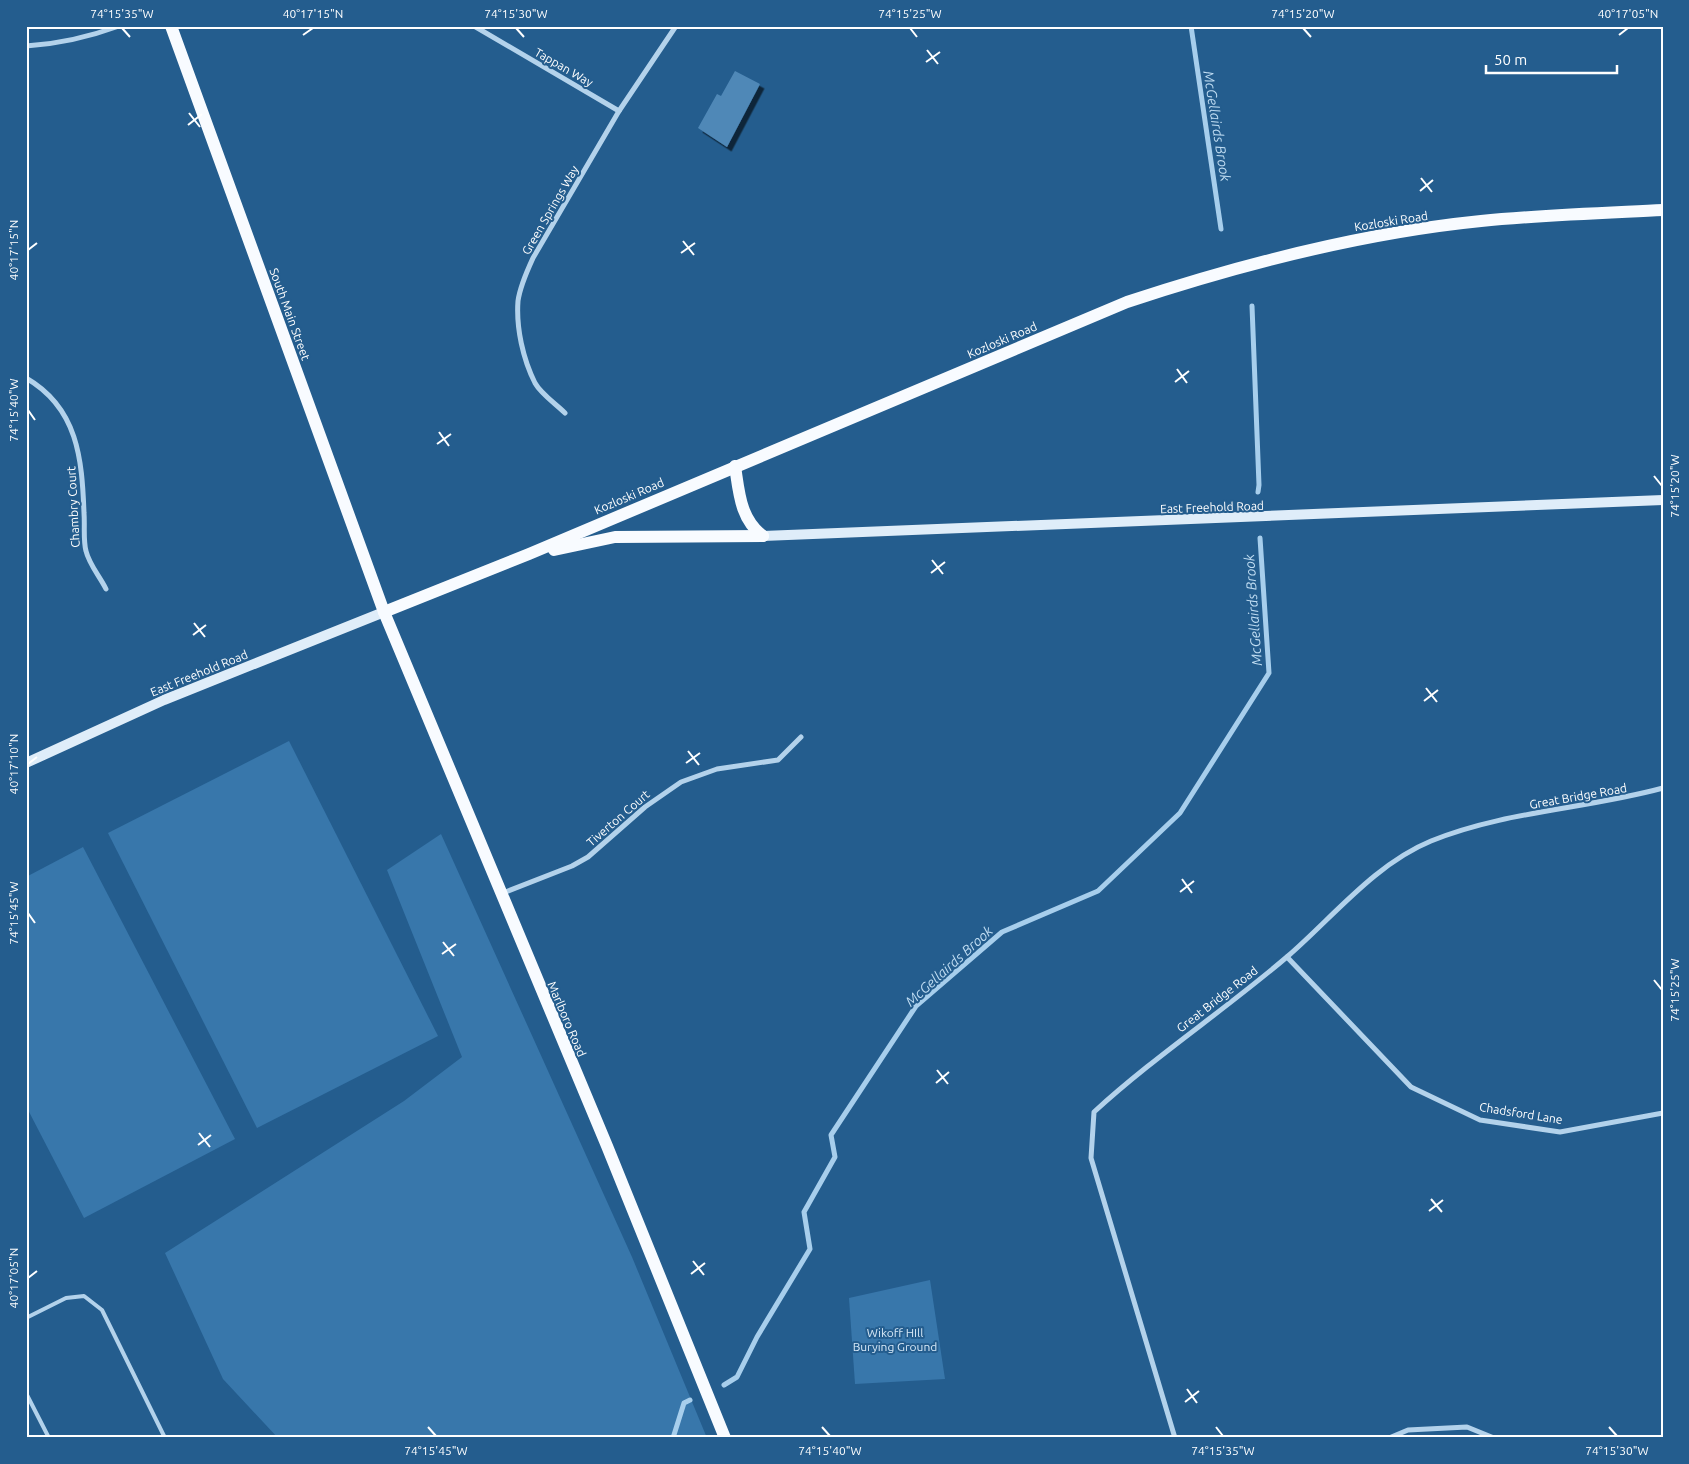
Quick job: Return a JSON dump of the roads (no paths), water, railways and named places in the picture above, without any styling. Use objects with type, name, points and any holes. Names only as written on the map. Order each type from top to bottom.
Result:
[{"type":"main road","name":"South Main Street","points":[[171,26],[384,612]]},
{"type":"main road","name":"Kozloski Road","points":[[384,612],[529,554],[1127,302],[1228,270],[1375,237],[1480,221],[1663,210]]},
{"type":"main road","points":[[735,466],[742,509],[754,529],[763,536]]},
{"type":"main road","points":[[529,554],[615,537],[763,536]]},
{"type":"main road","name":"Marlboro Road","points":[[384,612],[725,1438]]},
{"type":"street","points":[[26,46],[52,44],[94,35],[120,26]]},
{"type":"street","name":"Tappan Way","points":[[474,26],[619,111]]},
{"type":"street","name":"Green Springs Way","points":[[565,413],[536,385],[524,350],[519,324],[518,300],[524,279],[533,258],[619,111],[676,26]]},
{"type":"street","name":"Chambry Court","points":[[26,378],[47,393],[70,425],[82,470],[86,552],[106,589]]},
{"type":"street","name":"East Freehold Road","points":[[763,536],[1663,500]]},
{"type":"street","name":"East Freehold Road","points":[[26,763],[164,700],[384,612]]},
{"type":"street","name":"Tiverton Court","points":[[500,894],[588,858],[645,807],[681,782],[717,770],[778,760],[802,737]]},
{"type":"street","name":"Great Bridge Road","points":[[1175,1438],[1091,1158],[1094,1112],[1124,1084],[1287,957],[1387,866],[1430,842],[1481,823],[1624,799],[1663,788]]},
{"type":"street","name":"Chadsford Lane","points":[[1287,957],[1411,1087],[1480,1120],[1560,1132],[1663,1113]]},
{"type":"street","points":[[1389,1438],[1408,1430],[1467,1427],[1494,1438]]},
{"type":"lane","points":[[26,1318],[66,1298],[84,1296],[102,1310],[165,1438]]},
{"type":"lane","points":[[26,1393],[49,1438]]},
{"type":"waterway","name":"McGellairds Brook","points":[[1191,26],[1221,229]]},
{"type":"waterway","name":"McGellairds Brook","points":[[1252,306],[1258,492]]},
{"type":"waterway","name":"McGellairds Brook","points":[[724,1385],[737,1377],[757,1337],[810,1249],[804,1212],[835,1157],[831,1135],[916,1006],[1002,932],[1098,891],[1180,813],[1269,673],[1260,538]]},
{"type":"waterway","name":"McGellairds Brook","points":[[673,1438],[684,1403],[690,1400]]},
{"type":"park label","name":"Wikoff HIll Burying Ground","points":[[895,1339]]}]
